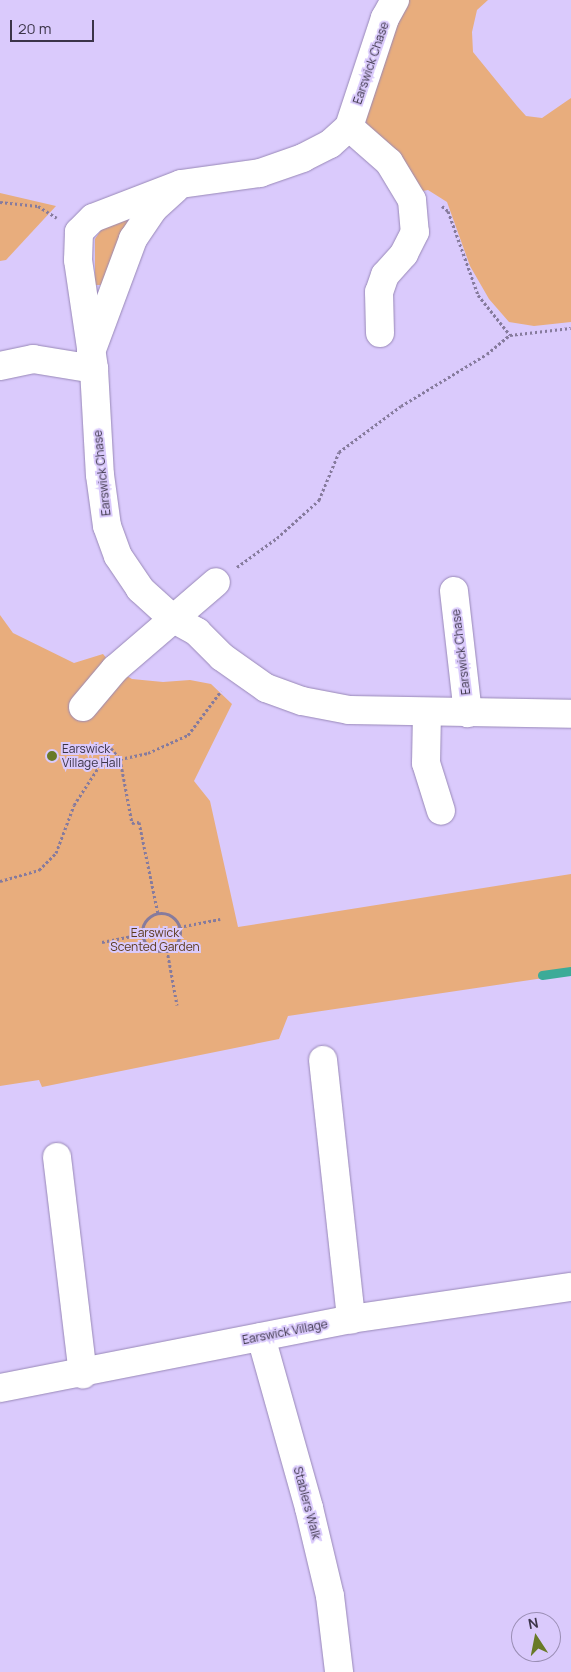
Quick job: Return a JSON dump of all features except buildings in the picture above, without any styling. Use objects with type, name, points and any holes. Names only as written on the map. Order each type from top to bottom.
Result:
[{"type":"street","name":"Earswick Chase","points":[[395,0],[385,18],[349,127],[330,144],[303,158],[260,173],[181,184],[93,218],[79,232],[78,260],[92,361],[100,475],[107,526],[118,556],[140,589],[172,618],[197,632],[222,658],[266,688],[302,701],[349,710],[571,714]]},
{"type":"street","points":[[349,127],[389,162],[412,200],[415,232],[404,254],[385,275],[379,292],[380,333]]},
{"type":"street","name":"Earswick Chase","points":[[92,361],[133,239],[153,209],[181,184]]},
{"type":"street","points":[[0,366],[33,359],[92,361]]},
{"type":"street","points":[[83,708],[115,669],[216,582]]},
{"type":"street","name":"Earswick Chase","points":[[454,591],[468,713]]},
{"type":"street","points":[[427,712],[426,763],[440,811]]},
{"type":"street","points":[[323,1060],[351,1319]]},
{"type":"street","points":[[57,1157],[83,1374]]},
{"type":"street","name":"Earswick Village","points":[[0,1388],[83,1374],[351,1319],[571,1287]]},
{"type":"street","name":"Stablers Walk","points":[[261,1337],[309,1508],[330,1596],[339,1672]]},
{"type":"path","points":[[412,200],[429,196],[448,212],[478,295],[510,335]]},
{"type":"path","points":[[0,202],[38,206],[79,232]]},
{"type":"path","points":[[216,582],[277,538],[319,500],[339,452],[401,406],[486,354],[510,335],[571,328]]},
{"type":"path","points":[[120,759],[148,754],[188,735],[221,692],[222,658]]},
{"type":"path","points":[[0,881],[38,870],[56,854],[74,805],[97,765],[111,748],[120,759],[132,824],[139,822],[158,914]]},
{"type":"path","points":[[158,914],[170,916],[179,927],[176,943],[167,950],[150,948],[142,934],[147,919],[158,914]]},
{"type":"path","points":[[179,927],[220,919]]},
{"type":"path","points":[[102,942],[142,934]]},
{"type":"path","points":[[167,950],[177,1005]]},
{"type":"green space","points":[[407,0],[488,0],[477,10],[472,32],[473,52],[517,106],[526,116],[542,118],[571,98],[571,322],[534,326],[509,322],[489,299],[470,266],[447,202],[428,190],[418,192],[367,128],[365,116],[392,23]]},
{"type":"green space","points":[[0,193],[56,206],[6,260],[0,261]]},
{"type":"green space","points":[[135,211],[104,285],[95,285],[95,239],[105,224]]},
{"type":"green space","name":"Earswick Scented Garden","points":[[0,615],[13,633],[74,663],[103,654],[115,669],[132,679],[163,682],[190,680],[211,684],[232,704],[194,781],[210,801],[238,927],[571,874],[571,974],[288,1016],[279,1039],[42,1087],[39,1080],[0,1086]]},
{"type":"waterway","points":[[542,975],[571,971]]},
{"type":"place","name":"Earswick Village Hall","points":[[52,756]]}]
